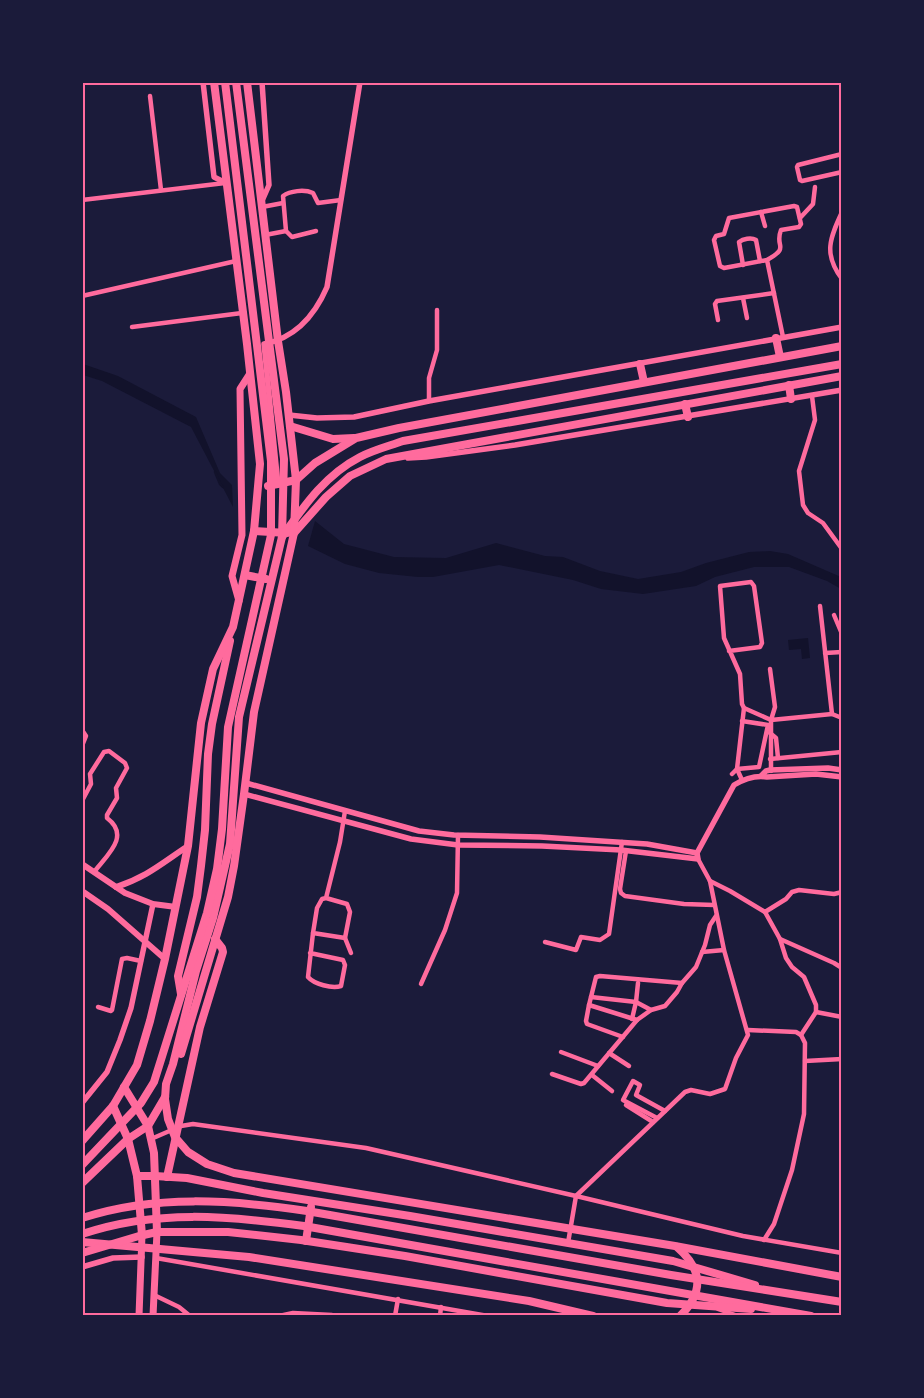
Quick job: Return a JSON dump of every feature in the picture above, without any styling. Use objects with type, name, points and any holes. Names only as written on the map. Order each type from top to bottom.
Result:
[{"type":"highway","points":[[182,995],[178,976],[197,896],[205,830],[208,754],[212,724],[254,531],[260,464],[214,82]]},
{"type":"highway","points":[[82,1165],[122,1124],[148,1093],[154,1082],[207,913],[217,869],[222,829],[228,727],[271,535],[271,461],[225,82]]},
{"type":"highway","points":[[236,82],[284,459],[282,537],[239,716],[230,844],[227,861],[166,1084],[165,1099],[168,1120],[175,1137],[188,1152],[207,1164],[234,1173],[675,1246],[842,1277]]},
{"type":"highway","points":[[82,1183],[128,1139],[148,1126],[162,1102],[174,1075],[228,897],[246,783],[254,712],[294,533],[296,480],[248,82]]},
{"type":"highway","points":[[779,338],[780,357]]},
{"type":"highway","points":[[290,426],[333,439],[356,438],[399,428],[842,346]]},
{"type":"highway","points":[[640,364],[644,382]]},
{"type":"highway","points":[[282,537],[322,485],[335,473],[362,456],[403,441],[842,364]]},
{"type":"highway","points":[[294,533],[326,497],[350,476],[386,459],[842,376]]},
{"type":"highway","points":[[789,385],[791,399]]},
{"type":"highway","points":[[685,404],[688,416]]},
{"type":"highway","points":[[258,486],[278,485],[296,480],[315,462],[356,438]]},
{"type":"highway","points":[[254,531],[294,533]]},
{"type":"highway","points":[[245,575],[283,582]]},
{"type":"highway","points":[[82,1141],[113,1106],[137,1065],[165,959],[188,846],[201,723],[213,669],[233,627]]},
{"type":"highway","points":[[167,1176],[200,1027],[223,952],[215,940]]},
{"type":"highway","points":[[124,1087],[148,1126],[151,1138],[154,1153],[157,1232]]},
{"type":"highway","points":[[113,1106],[128,1139],[137,1176],[142,1235]]},
{"type":"highway","points":[[137,1176],[186,1178],[263,1194],[312,1200],[673,1261],[791,1295]]},
{"type":"highway","points":[[306,1241],[312,1200]]},
{"type":"highway","points":[[82,1218],[130,1206],[170,1202],[259,1204],[671,1275],[842,1302]]},
{"type":"highway","points":[[82,1234],[119,1224],[160,1217],[228,1218],[304,1226],[811,1316]]},
{"type":"highway","points":[[82,1253],[157,1232],[228,1232],[306,1241],[405,1256],[667,1304],[788,1312]]},
{"type":"highway","points":[[82,1242],[249,1258],[529,1301],[593,1316]]},
{"type":"highway","points":[[675,1246],[692,1264],[697,1275],[698,1286],[695,1298],[689,1308],[680,1316]]},
{"type":"main road","points":[[239,602],[232,576],[242,535],[240,389],[249,375]]},
{"type":"main road","points":[[116,887],[148,874],[188,846]]},
{"type":"main road","points":[[82,864],[125,893],[153,904],[176,908]]},
{"type":"main road","points":[[82,891],[108,909],[145,944],[165,959]]},
{"type":"main road","points":[[153,1316],[157,1232]]},
{"type":"main road","points":[[138,1316],[142,1235]]},
{"type":"street","points":[[203,82],[214,177],[226,183]]},
{"type":"street","points":[[262,82],[269,185],[262,204],[283,203]]},
{"type":"street","points":[[278,485],[264,344],[278,341],[294,332],[314,312],[327,287],[360,82]]},
{"type":"street","points":[[150,96],[161,190]]},
{"type":"street","points":[[842,154],[798,165],[797,167],[802,182],[842,172]]},
{"type":"street","points":[[82,200],[226,183]]},
{"type":"street","points":[[800,218],[813,204],[815,187]]},
{"type":"street","points":[[316,231],[292,237],[286,231],[283,196],[304,190],[313,193],[318,203],[341,200]]},
{"type":"street","points":[[794,206],[797,207],[800,218],[801,224],[799,227],[781,230],[779,234],[779,253],[767,260],[724,268],[720,266],[714,240],[716,236],[724,234],[729,218],[794,206]]},
{"type":"street","points":[[761,212],[765,226]]},
{"type":"street","points":[[842,212],[830,242],[830,247],[833,268],[842,279]]},
{"type":"street","points":[[265,235],[286,231]]},
{"type":"street","points":[[743,264],[739,242],[741,240],[753,238],[756,240],[760,261]]},
{"type":"street","points":[[767,260],[774,293],[779,338]]},
{"type":"street","points":[[82,296],[236,261]]},
{"type":"street","points":[[718,320],[717,301],[774,293]]},
{"type":"street","points":[[743,298],[746,318]]},
{"type":"street","points":[[429,401],[429,378],[437,350],[437,310]]},
{"type":"street","points":[[132,328],[242,313]]},
{"type":"street","points":[[289,415],[317,418],[354,417],[429,401],[842,327]]},
{"type":"street","points":[[386,459],[426,457],[509,446],[842,390]]},
{"type":"street","points":[[812,396],[815,420],[799,471],[803,505],[808,513],[823,523],[842,549]]},
{"type":"street","points":[[729,651],[760,647],[762,643],[754,586],[751,582],[720,586],[724,638],[729,651],[740,674],[742,704],[744,708],[737,769],[742,780]]},
{"type":"street","points":[[820,606],[832,714]]},
{"type":"street","points":[[834,616],[842,634]]},
{"type":"street","points":[[825,653],[842,652]]},
{"type":"street","points":[[770,669],[775,707],[770,733],[771,777]]},
{"type":"street","points":[[744,708],[771,720],[832,714],[841,718]]},
{"type":"street","points":[[732,774],[737,769],[759,767],[768,725],[742,721]]},
{"type":"street","points":[[82,730],[86,736],[82,746]]},
{"type":"street","points":[[770,733],[776,738],[778,758]]},
{"type":"street","points":[[82,801],[90,784],[90,774],[104,752],[109,751],[125,763],[127,768],[116,788],[117,798],[107,815],[107,818],[114,823],[118,838],[94,872]]},
{"type":"street","points":[[762,753],[778,758],[842,752]]},
{"type":"street","points":[[760,776],[770,770],[842,770]]},
{"type":"street","points":[[697,856],[734,785],[742,780],[760,776],[771,777],[815,771],[842,777]]},
{"type":"street","points":[[246,783],[424,832],[646,844],[697,856],[710,881],[724,950],[748,1035],[736,1058],[724,1089],[710,1094],[691,1090],[686,1092],[576,1196],[568,1243]]},
{"type":"street","points":[[244,794],[422,841],[458,845],[542,846],[697,856]]},
{"type":"street","points":[[326,898],[340,842],[345,811]]},
{"type":"street","points":[[422,841],[424,832]]},
{"type":"street","points":[[420,984],[445,930],[457,893],[458,835]]},
{"type":"street","points":[[622,842],[624,850],[620,889],[621,893],[625,896],[684,904],[714,905]]},
{"type":"street","points":[[545,942],[576,950],[581,937],[600,940],[609,934],[624,850]]},
{"type":"street","points":[[710,881],[764,912],[780,939],[786,958],[804,977],[816,1005],[816,1012],[801,1035]]},
{"type":"street","points":[[764,912],[786,899],[792,892],[798,890],[834,894],[842,892]]},
{"type":"street","points":[[310,953],[343,960],[345,965],[341,986],[337,987],[312,982],[308,977],[310,953],[317,908],[322,899],[326,898],[347,904],[350,912],[345,938],[352,953]]},
{"type":"street","points":[[82,1103],[107,1072],[131,1008],[153,904]]},
{"type":"street","points":[[552,1074],[581,1084],[584,1083],[635,1019],[651,1010],[665,1006],[696,967],[710,925],[716,916]]},
{"type":"street","points":[[313,933],[345,938]]},
{"type":"street","points":[[780,939],[842,968]]},
{"type":"street","points":[[702,952],[724,950]]},
{"type":"street","points":[[98,1007],[112,1010],[122,959],[124,957],[141,961]]},
{"type":"street","points":[[623,1036],[587,1024],[586,1021],[596,977],[682,983]]},
{"type":"street","points":[[635,1019],[638,983]]},
{"type":"street","points":[[591,997],[636,1002],[651,1010]]},
{"type":"street","points":[[590,1005],[635,1019]]},
{"type":"street","points":[[816,1012],[842,1016]]},
{"type":"street","points":[[748,1030],[796,1032],[801,1035],[805,1043],[804,1114],[792,1170],[774,1224],[764,1240]]},
{"type":"street","points":[[561,1052],[598,1066]]},
{"type":"street","points":[[609,1053],[630,1066]]},
{"type":"street","points":[[805,1061],[842,1059]]},
{"type":"street","points":[[592,1075],[612,1091]]},
{"type":"street","points":[[655,1120],[649,1114],[623,1100],[633,1081],[640,1085],[636,1095],[665,1111]]},
{"type":"street","points":[[626,1105],[655,1120]]},
{"type":"street","points":[[649,1114],[656,1106]]},
{"type":"street","points":[[151,1138],[178,1128],[199,1124],[366,1148],[743,1236],[842,1253]]},
{"type":"street","points":[[82,1266],[112,1258],[142,1257]]},
{"type":"street","points":[[156,1258],[488,1316]]},
{"type":"street","points":[[154,1295],[179,1307],[190,1316]]},
{"type":"street","points":[[396,1316],[398,1299]]},
{"type":"street","points":[[710,1306],[738,1316]]},
{"type":"street","points":[[440,1316],[441,1307]]},
{"type":"street","points":[[278,1316],[293,1313],[332,1315]]},
{"type":"shaded area","points":[[83,364],[118,376],[196,417],[220,473],[232,485],[233,507],[191,427],[102,381],[83,375]]},
{"type":"shaded area","points":[[315,521],[344,544],[394,557],[446,558],[496,543],[545,556],[563,557],[600,571],[638,579],[681,572],[706,563],[749,552],[770,551],[788,554],[841,577],[841,589],[827,581],[789,567],[754,567],[715,577],[696,586],[643,594],[601,589],[573,580],[499,565],[433,577],[379,573],[345,564],[308,546]]},
{"type":"shaded area","points":[[808,638],[810,658],[802,659],[801,649],[789,650],[788,640]]},
{"type":"waterway","points":[[215,472],[223,487]]}]
